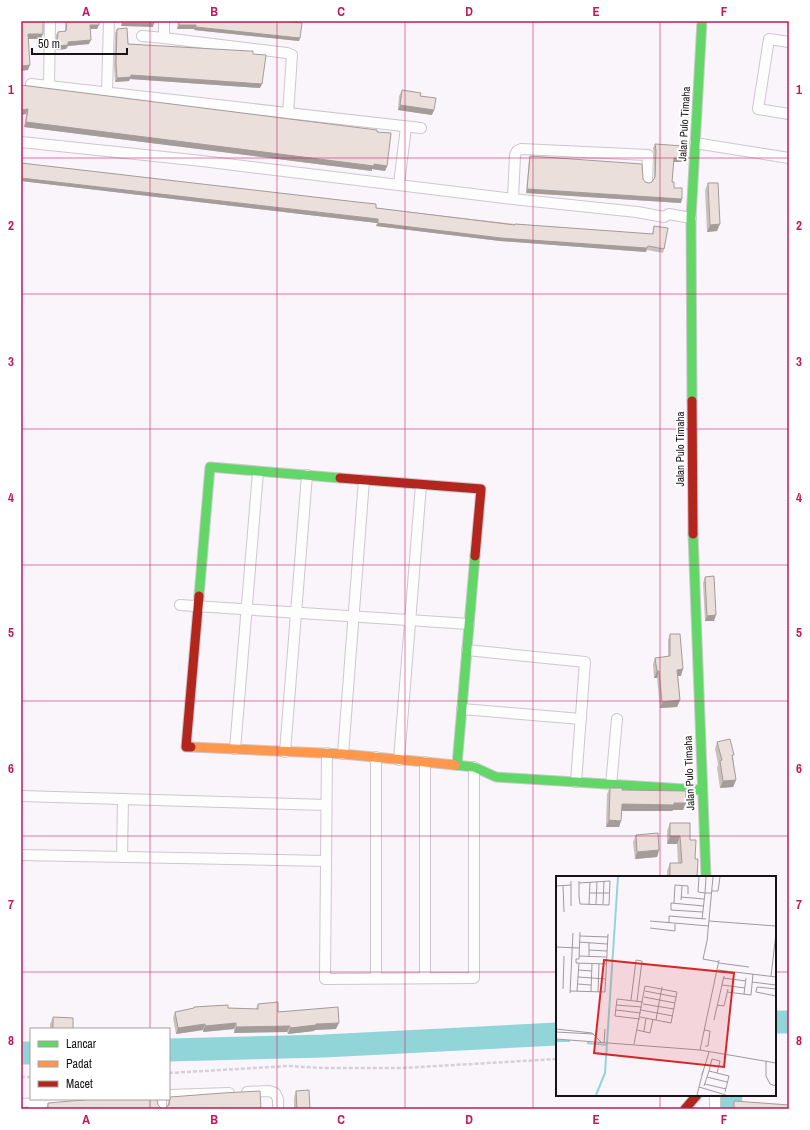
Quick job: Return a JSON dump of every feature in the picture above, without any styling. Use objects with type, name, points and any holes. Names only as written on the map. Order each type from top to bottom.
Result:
[{"type":"street","points":[[49,85],[50,21]]},
{"type":"street","points":[[107,92],[109,21]]},
{"type":"street","points":[[164,21],[164,38]]},
{"type":"street","name":"Jalan Pulo Timaha","points":[[702,21],[691,222],[693,559],[706,876]]},
{"type":"street","points":[[142,36],[287,53],[292,55],[293,61],[288,114]]},
{"type":"street","points":[[789,42],[769,39],[758,108],[789,114]]},
{"type":"street","points":[[30,84],[421,128]]},
{"type":"street","points":[[399,184],[406,127]]},
{"type":"street","points":[[21,142],[202,161],[664,217],[670,214],[691,222]]},
{"type":"street","points":[[695,143],[789,158]]},
{"type":"street","points":[[513,199],[515,155],[517,151],[521,149],[648,155],[647,180]]},
{"type":"street","points":[[457,765],[481,489],[210,468],[186,747],[343,754],[474,767],[496,777],[702,790]]},
{"type":"street","points":[[235,749],[258,472]]},
{"type":"street","points":[[285,752],[307,475]]},
{"type":"street","points":[[343,754],[364,480]]},
{"type":"street","points":[[399,760],[420,485]]},
{"type":"street","points":[[180,604],[469,624]]},
{"type":"street","points":[[467,650],[585,662],[576,782]]},
{"type":"street","points":[[462,709],[581,719]]},
{"type":"street","points":[[611,785],[617,719]]},
{"type":"street","points":[[326,753],[326,979],[474,978],[474,767]]},
{"type":"street","points":[[376,757],[376,978]]},
{"type":"street","points":[[425,762],[425,978]]},
{"type":"street","points":[[21,796],[326,805]]},
{"type":"street","points":[[122,857],[123,799]]},
{"type":"street","points":[[21,855],[326,861]]},
{"type":"street","points":[[170,1096],[269,1091],[275,1093],[278,1099],[278,1109]]},
{"type":"street","points":[[685,1109],[696,1096]]},
{"type":"street","points":[[715,1096],[715,1109]]},
{"type":"street","points":[[21,1104],[36,1106],[96,1100]]},
{"type":"path","points":[[170,1073],[288,1066],[323,1068],[402,1068],[556,1059]]},
{"type":"building","points":[[21,21],[43,21],[43,34],[28,34],[30,65],[21,66]]},
{"type":"building","points":[[67,21],[99,21],[99,25],[90,25],[91,40],[68,42],[68,45],[57,46],[58,32],[66,31]]},
{"type":"building","points":[[122,21],[154,21],[154,23],[122,23]]},
{"type":"building","points":[[179,21],[279,21],[302,23],[300,38],[196,27],[196,25],[179,25]]},
{"type":"building","points":[[127,28],[128,44],[253,51],[253,54],[266,55],[262,84],[131,75],[131,77],[117,78],[117,29]]},
{"type":"building","points":[[21,85],[391,133],[387,166],[374,164],[374,166],[26,122],[28,109],[21,110]]},
{"type":"building","points":[[402,90],[421,93],[420,96],[436,98],[434,110],[400,105]]},
{"type":"building","points":[[655,144],[684,146],[683,158],[674,158],[672,182],[674,182],[674,188],[682,188],[682,199],[527,189],[530,156],[642,164],[643,179],[645,182],[652,182],[655,177]]},
{"type":"building","points":[[21,163],[376,204],[376,208],[515,225],[653,234],[654,226],[668,228],[664,249],[648,246],[647,248],[501,238],[378,223],[378,219],[21,178]]},
{"type":"building","points":[[708,183],[718,183],[720,224],[710,225]]},
{"type":"building","points":[[714,576],[716,615],[707,616],[705,577]]},
{"type":"building","points":[[670,634],[680,634],[683,669],[677,670],[680,700],[662,702],[659,671],[657,671],[655,658],[670,656]]},
{"type":"building","points":[[730,739],[734,755],[732,755],[736,780],[723,781],[720,761],[722,760],[717,742]]},
{"type":"building","points":[[610,788],[622,788],[622,790],[686,791],[686,803],[674,803],[674,805],[622,804],[621,821],[609,820]]},
{"type":"building","points":[[670,823],[690,823],[690,840],[696,840],[695,859],[698,859],[697,876],[670,876],[670,863],[682,863],[680,836],[670,836]]},
{"type":"building","points":[[658,833],[659,850],[637,852],[636,835]]},
{"type":"building","points":[[278,1002],[278,1012],[338,1007],[339,1023],[316,1024],[290,1028],[290,1026],[236,1027],[236,1023],[205,1026],[205,1024],[178,1028],[175,1012],[194,1007],[228,1005],[228,1008],[258,1009],[258,1004]]},
{"type":"building","points":[[53,1017],[73,1018],[73,1028],[53,1028]]},
{"type":"building","points":[[309,1090],[310,1109],[297,1109],[296,1091]]},
{"type":"building","points":[[260,1091],[261,1109],[164,1109],[169,1105],[170,1097]]},
{"type":"building","points":[[83,1100],[157,1100],[158,1105],[164,1109],[48,1109],[48,1103]]},
{"type":"building","points":[[734,1101],[789,1105],[789,1109],[734,1109]]},
{"type":"building","points":[[28,1107],[28,1109],[21,1109],[21,1108]]},
{"type":"waterway","points":[[776,1022],[789,1022]]},
{"type":"waterway","points":[[170,1050],[324,1046],[556,1034]]},
{"type":"waterway","points":[[21,1053],[30,1053]]},
{"type":"waterway","points":[[730,1109],[731,1096]]},
{"type":"traffic: fast","points":[[692,401],[691,218],[702,21]]},
{"type":"traffic: fast","points":[[199,596],[210,467],[340,478]]},
{"type":"traffic: fast","points":[[693,534],[706,876]]},
{"type":"traffic: fast","points":[[457,765],[475,556]]},
{"type":"traffic: fast","points":[[455,765],[474,767],[496,777],[701,790]]},
{"type":"traffic: slow","points":[[191,747],[343,754],[455,765]]},
{"type":"traffic: jam","points":[[692,401],[693,534]]},
{"type":"traffic: jam","points":[[340,478],[481,489],[475,556]]},
{"type":"traffic: jam","points":[[191,747],[186,747],[199,596]]},
{"type":"traffic: jam","points":[[685,1109],[696,1096]]}]
